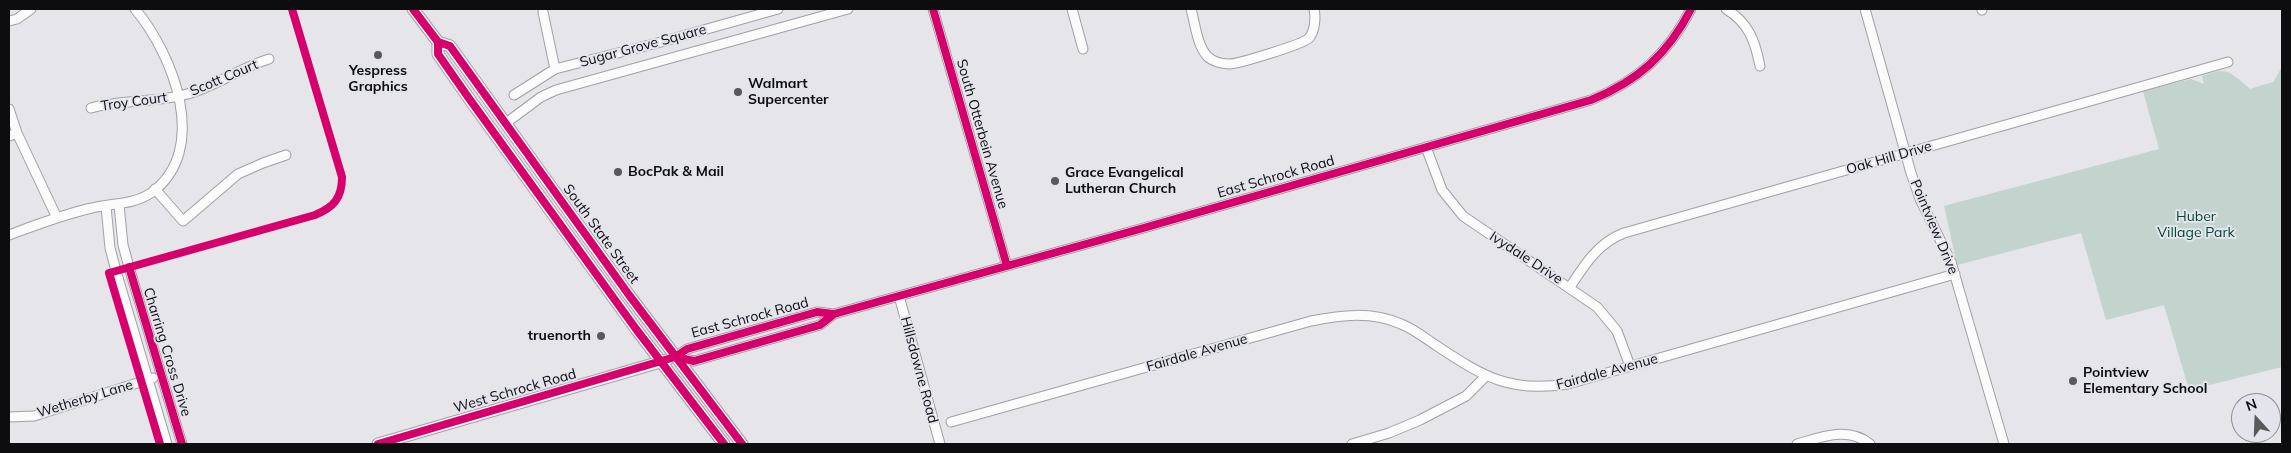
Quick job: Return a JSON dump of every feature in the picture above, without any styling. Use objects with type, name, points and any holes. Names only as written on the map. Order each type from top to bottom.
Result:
[{"type":"main road","name":"South State Street","points":[[413,9],[438,42],[450,46],[675,357],[742,444]]},
{"type":"main road","points":[[438,42],[438,54],[446,53],[460,70],[473,79]]},
{"type":"main road","name":"South State Street","points":[[438,54],[660,362],[724,444]]},
{"type":"main road","points":[[452,74],[470,85],[495,121],[506,123]]},
{"type":"main road","points":[[494,132],[505,135],[545,191],[563,203]]},
{"type":"main road","points":[[592,268],[602,273],[663,353],[675,357]]},
{"type":"main road","name":"East Schrock Road","points":[[660,362],[675,357]]},
{"type":"main road","name":"West Schrock Road","points":[[378,444],[660,362]]},
{"type":"street","points":[[9,21],[16,19],[31,9]]},
{"type":"street","points":[[9,235],[93,207],[119,204],[150,193],[168,177],[179,155],[182,127],[178,96],[156,39],[135,9]]},
{"type":"street","name":"Sugar Grove Square","points":[[514,95],[555,69],[778,9]]},
{"type":"street","points":[[506,123],[541,97],[556,90],[848,9]]},
{"type":"street","name":"South Otterbein Avenue","points":[[933,9],[1007,266]]},
{"type":"street","points":[[1072,9],[1084,49]]},
{"type":"street","points":[[1191,9],[1202,48],[1213,61],[1229,64],[1302,44],[1312,34],[1314,9]]},
{"type":"street","name":"East Schrock Road","points":[[675,357],[687,349],[816,312],[834,314],[1591,100],[1622,86],[1665,50],[1691,9]]},
{"type":"street","points":[[1726,9],[1750,31],[1754,39],[1760,66]]},
{"type":"street","name":"Pointview Drive","points":[[1865,9],[1905,154],[1920,199],[1955,274],[2004,444]]},
{"type":"street","points":[[543,12],[555,69]]},
{"type":"street","name":"Scott Court","points":[[178,96],[216,84],[241,68],[269,59]]},
{"type":"street","name":"Oak Hill Drive","points":[[1570,287],[1602,244],[1612,238],[2228,62]]},
{"type":"street","name":"Troy Court","points":[[90,108],[178,96]]},
{"type":"street","points":[[9,109],[13,134],[57,218]]},
{"type":"street","name":"Ivydale Drive","points":[[1426,147],[1442,190],[1463,216],[1598,307],[1616,331],[1630,366]]},
{"type":"street","points":[[155,189],[183,222],[238,174],[263,163],[286,156]]},
{"type":"street","name":"Charring Cross Drive","points":[[119,204],[124,245],[160,376],[182,444]]},
{"type":"street","name":"Charring Cross Drive","points":[[106,206],[112,256],[167,444]]},
{"type":"street","name":"Fairdale Avenue","points":[[951,422],[1310,321],[1340,315],[1372,316],[1401,324],[1486,376],[1508,384],[1548,387],[1568,384],[1955,274]]},
{"type":"street","name":"Hillsdowne Road","points":[[899,296],[940,444]]},
{"type":"street","name":"East Schrock Road","points":[[675,357],[697,360],[820,325],[834,314]]},
{"type":"street","name":"Wetherby Lane","points":[[9,417],[34,416],[160,376]]},
{"type":"street","points":[[1352,444],[1390,433],[1420,420],[1466,396],[1486,376]]},
{"type":"street","points":[[1797,444],[1828,435],[1849,434],[1863,439],[1870,444]]},
{"type":"green space","name":"Huber Village Park","points":[[2282,67],[2282,367],[2189,390],[2164,305],[2106,320],[2081,233],[1957,265],[1944,206],[2159,149],[2143,91],[2191,79],[2204,84],[2202,76],[2218,71],[2229,72],[2250,89],[2273,82]]},
{"type":"cycle path","points":[[160,444],[109,273],[315,215],[332,205],[340,191],[342,177],[292,9]]},
{"type":"cycle path","points":[[413,9],[438,42],[450,46],[629,295],[742,444]]},
{"type":"cycle path","points":[[933,9],[1007,266]]},
{"type":"cycle path","points":[[378,444],[675,357],[687,349],[817,312],[834,314],[1591,100],[1623,84],[1650,64],[1672,40],[1691,9]]},
{"type":"cycle path","points":[[438,42],[438,54],[468,97],[636,329],[724,444]]},
{"type":"cycle path","points":[[129,267],[182,444]]},
{"type":"cycle path","points":[[675,357],[694,361],[820,325],[834,314]]},
{"type":"place","name":"Yespress Graphics","points":[[378,55]]},
{"type":"place","name":"Walmart Supercenter","points":[[738,92]]},
{"type":"place","name":"BocPak & Mail","points":[[618,172]]},
{"type":"place","name":"Grace Evangelical Lutheran Church","points":[[1055,181]]},
{"type":"place","name":"truenorth","points":[[601,336]]},
{"type":"place","name":"Pointview Elementary School","points":[[2073,381]]}]
